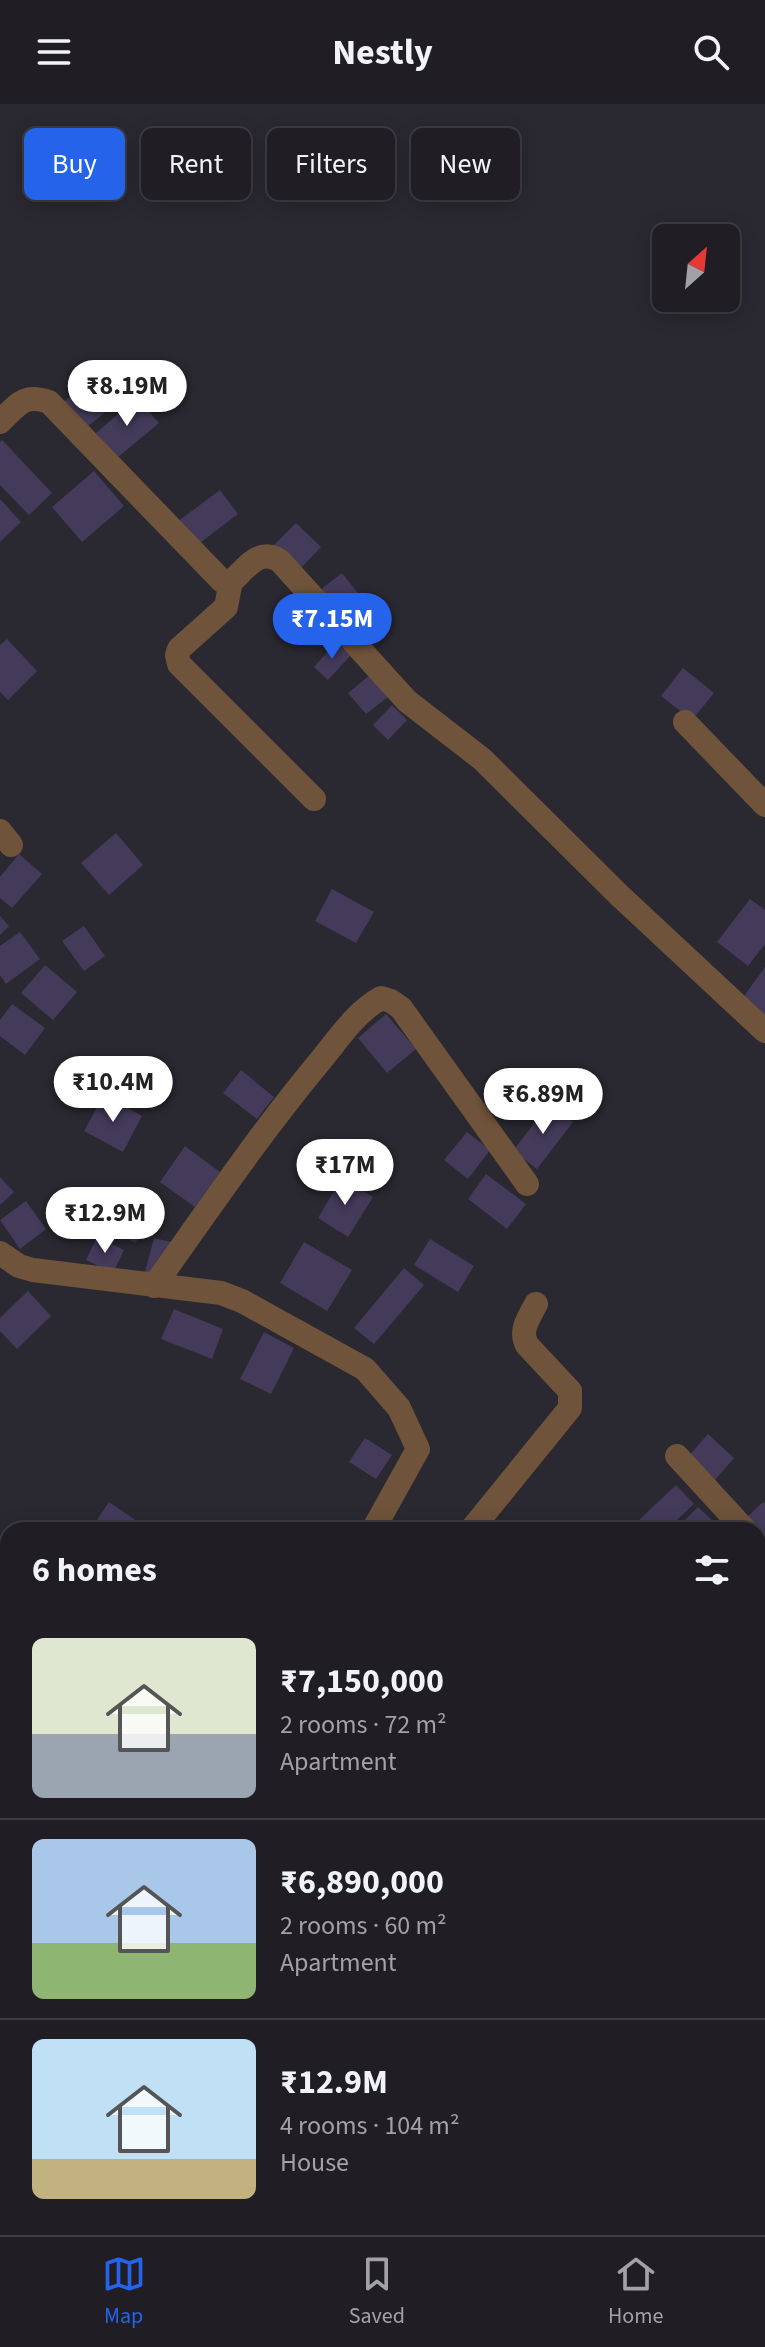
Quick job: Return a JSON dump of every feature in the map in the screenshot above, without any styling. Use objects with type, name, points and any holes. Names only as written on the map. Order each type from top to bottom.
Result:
[{"type":"street","points":[[0,422],[24,399],[34,397],[49,402],[217,578],[231,581]]},
{"type":"street","points":[[314,799],[179,664],[177,655],[179,649],[226,607],[231,581],[259,556],[267,554],[280,561],[407,701],[482,759],[619,895],[765,1031]]},
{"type":"street","points":[[685,722],[765,805]]},
{"type":"street","points":[[154,1286],[278,1112],[352,1022],[381,998],[401,1008],[527,1184]]},
{"type":"street","points":[[0,1253],[19,1266],[33,1270],[221,1293],[242,1301],[365,1369],[399,1408],[418,1449],[377,1522]]},
{"type":"street","points":[[477,1522],[570,1408],[570,1391],[523,1337],[536,1304]]},
{"type":"street","points":[[677,1456],[738,1522]]},
{"type":"building","points":[[109,367],[130,393],[83,430],[62,403]]},
{"type":"building","points":[[137,398],[159,423],[117,458],[96,433]]},
{"type":"building","points":[[2,440],[52,493],[29,515],[0,485]]},
{"type":"building","points":[[94,471],[124,506],[82,542],[52,507]]},
{"type":"building","points":[[220,490],[238,514],[196,546],[177,522]]},
{"type":"building","points":[[0,499],[21,522],[0,542]]},
{"type":"building","points":[[296,523],[321,547],[296,573],[271,548]]},
{"type":"building","points":[[342,573],[365,602],[343,620],[319,591]]},
{"type":"building","points":[[7,639],[37,671],[8,700],[0,692],[0,645]]},
{"type":"building","points":[[336,642],[350,656],[328,680],[314,667]]},
{"type":"building","points":[[683,668],[714,693],[692,720],[661,696]]},
{"type":"building","points":[[370,675],[388,697],[366,714],[348,693]]},
{"type":"building","points":[[392,705],[407,720],[388,740],[373,725]]},
{"type":"building","points":[[116,833],[143,865],[109,895],[81,863]]},
{"type":"building","points":[[19,854],[42,874],[12,908],[0,898],[0,877]]},
{"type":"building","points":[[332,889],[374,912],[356,943],[315,921]]},
{"type":"building","points":[[750,899],[765,910],[765,944],[748,966],[717,942]]},
{"type":"building","points":[[0,916],[9,926],[0,935]]},
{"type":"building","points":[[84,926],[105,956],[84,971],[62,941]]},
{"type":"building","points":[[20,932],[40,959],[6,984],[0,975],[0,946]]},
{"type":"building","points":[[45,965],[77,992],[53,1020],[21,993]]},
{"type":"building","points":[[765,967],[765,1018],[741,1000]]},
{"type":"building","points":[[12,1004],[45,1028],[25,1055],[0,1036],[0,1020]]},
{"type":"building","points":[[386,1014],[416,1049],[387,1073],[358,1038]]},
{"type":"building","points":[[241,1070],[274,1097],[257,1119],[223,1093]]},
{"type":"building","points":[[104,1095],[142,1116],[123,1152],[84,1131]]},
{"type":"building","points":[[549,1104],[573,1122],[537,1169],[513,1151]]},
{"type":"building","points":[[467,1132],[490,1150],[468,1179],[444,1160]]},
{"type":"building","points":[[185,1146],[220,1172],[195,1207],[160,1182]]},
{"type":"building","points":[[486,1174],[526,1204],[507,1229],[468,1199]]},
{"type":"building","points":[[0,1177],[14,1192],[0,1205]]},
{"type":"building","points":[[342,1178],[373,1197],[348,1237],[318,1218]]},
{"type":"building","points":[[97,1195],[122,1206],[111,1232],[85,1221]]},
{"type":"building","points":[[26,1201],[46,1229],[20,1249],[0,1220]]},
{"type":"building","points":[[136,1208],[152,1219],[135,1243],[119,1233]]},
{"type":"building","points":[[97,1237],[124,1250],[113,1273],[86,1260]]},
{"type":"building","points":[[154,1238],[175,1243],[167,1277],[145,1272]]},
{"type":"building","points":[[430,1239],[474,1266],[458,1292],[414,1265]]},
{"type":"building","points":[[304,1242],[352,1270],[327,1311],[280,1283]]},
{"type":"building","points":[[404,1268],[424,1285],[374,1344],[354,1328]]},
{"type":"building","points":[[28,1291],[51,1316],[17,1349],[0,1331],[0,1318]]},
{"type":"building","points":[[174,1309],[223,1329],[212,1359],[161,1339]]},
{"type":"building","points":[[264,1332],[294,1348],[271,1394],[240,1379]]},
{"type":"building","points":[[708,1434],[734,1458],[714,1481],[688,1457]]},
{"type":"building","points":[[365,1438],[392,1455],[376,1479],[349,1462]]},
{"type":"building","points":[[676,1485],[694,1504],[675,1522],[639,1520]]},
{"type":"building","points":[[109,1502],[138,1522],[100,1522],[97,1520]]},
{"type":"building","points":[[763,1502],[765,1503],[765,1522],[744,1520]]},
{"type":"building","points":[[698,1507],[713,1521],[712,1522],[683,1522]]}]
